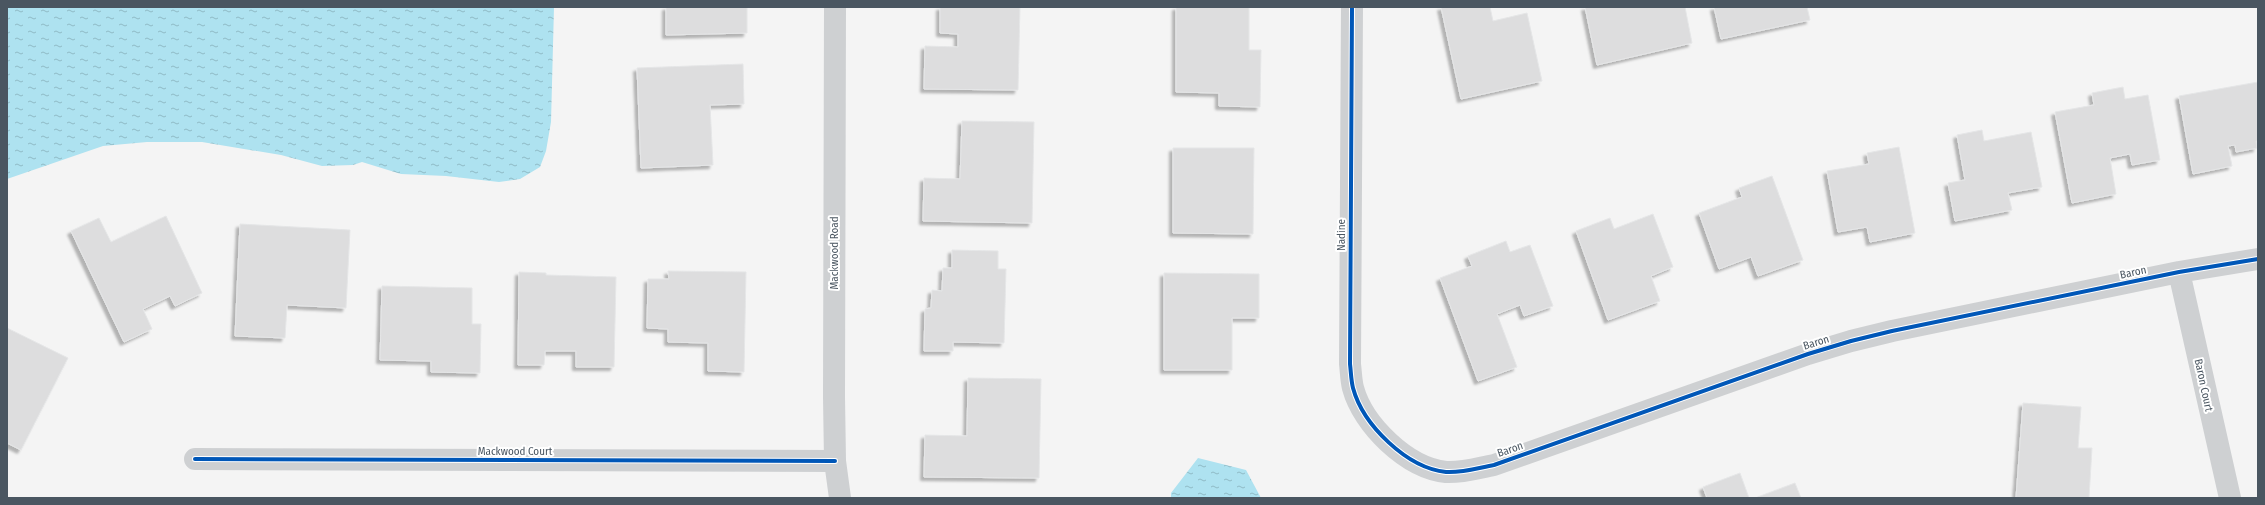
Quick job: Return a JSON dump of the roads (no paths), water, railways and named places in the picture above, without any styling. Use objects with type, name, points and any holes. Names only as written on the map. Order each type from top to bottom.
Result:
[{"type":"street","name":"Mackwood Road","points":[[835,7],[835,461],[840,498]]},
{"type":"street","name":"Nadine","points":[[1352,7],[1350,364],[1353,388],[1363,412],[1377,431],[1396,448]]},
{"type":"street","name":"Baron","points":[[1396,448],[1422,466],[1446,472],[1470,470],[1494,465],[1808,354],[1851,341],[1892,331],[2179,272],[2258,259]]},
{"type":"street","name":"Baron Court","points":[[2179,272],[2230,498]]},
{"type":"street","name":"Mackwood Court","points":[[195,459],[835,461]]},
{"type":"water","points":[[7,7],[554,7],[551,122],[546,151],[540,167],[520,179],[499,182],[446,176],[401,174],[362,162],[353,165],[322,166],[281,155],[202,142],[147,142],[103,146],[7,179]]},
{"type":"water","points":[[1198,458],[1246,470],[1261,498],[1171,498],[1171,493]]}]
